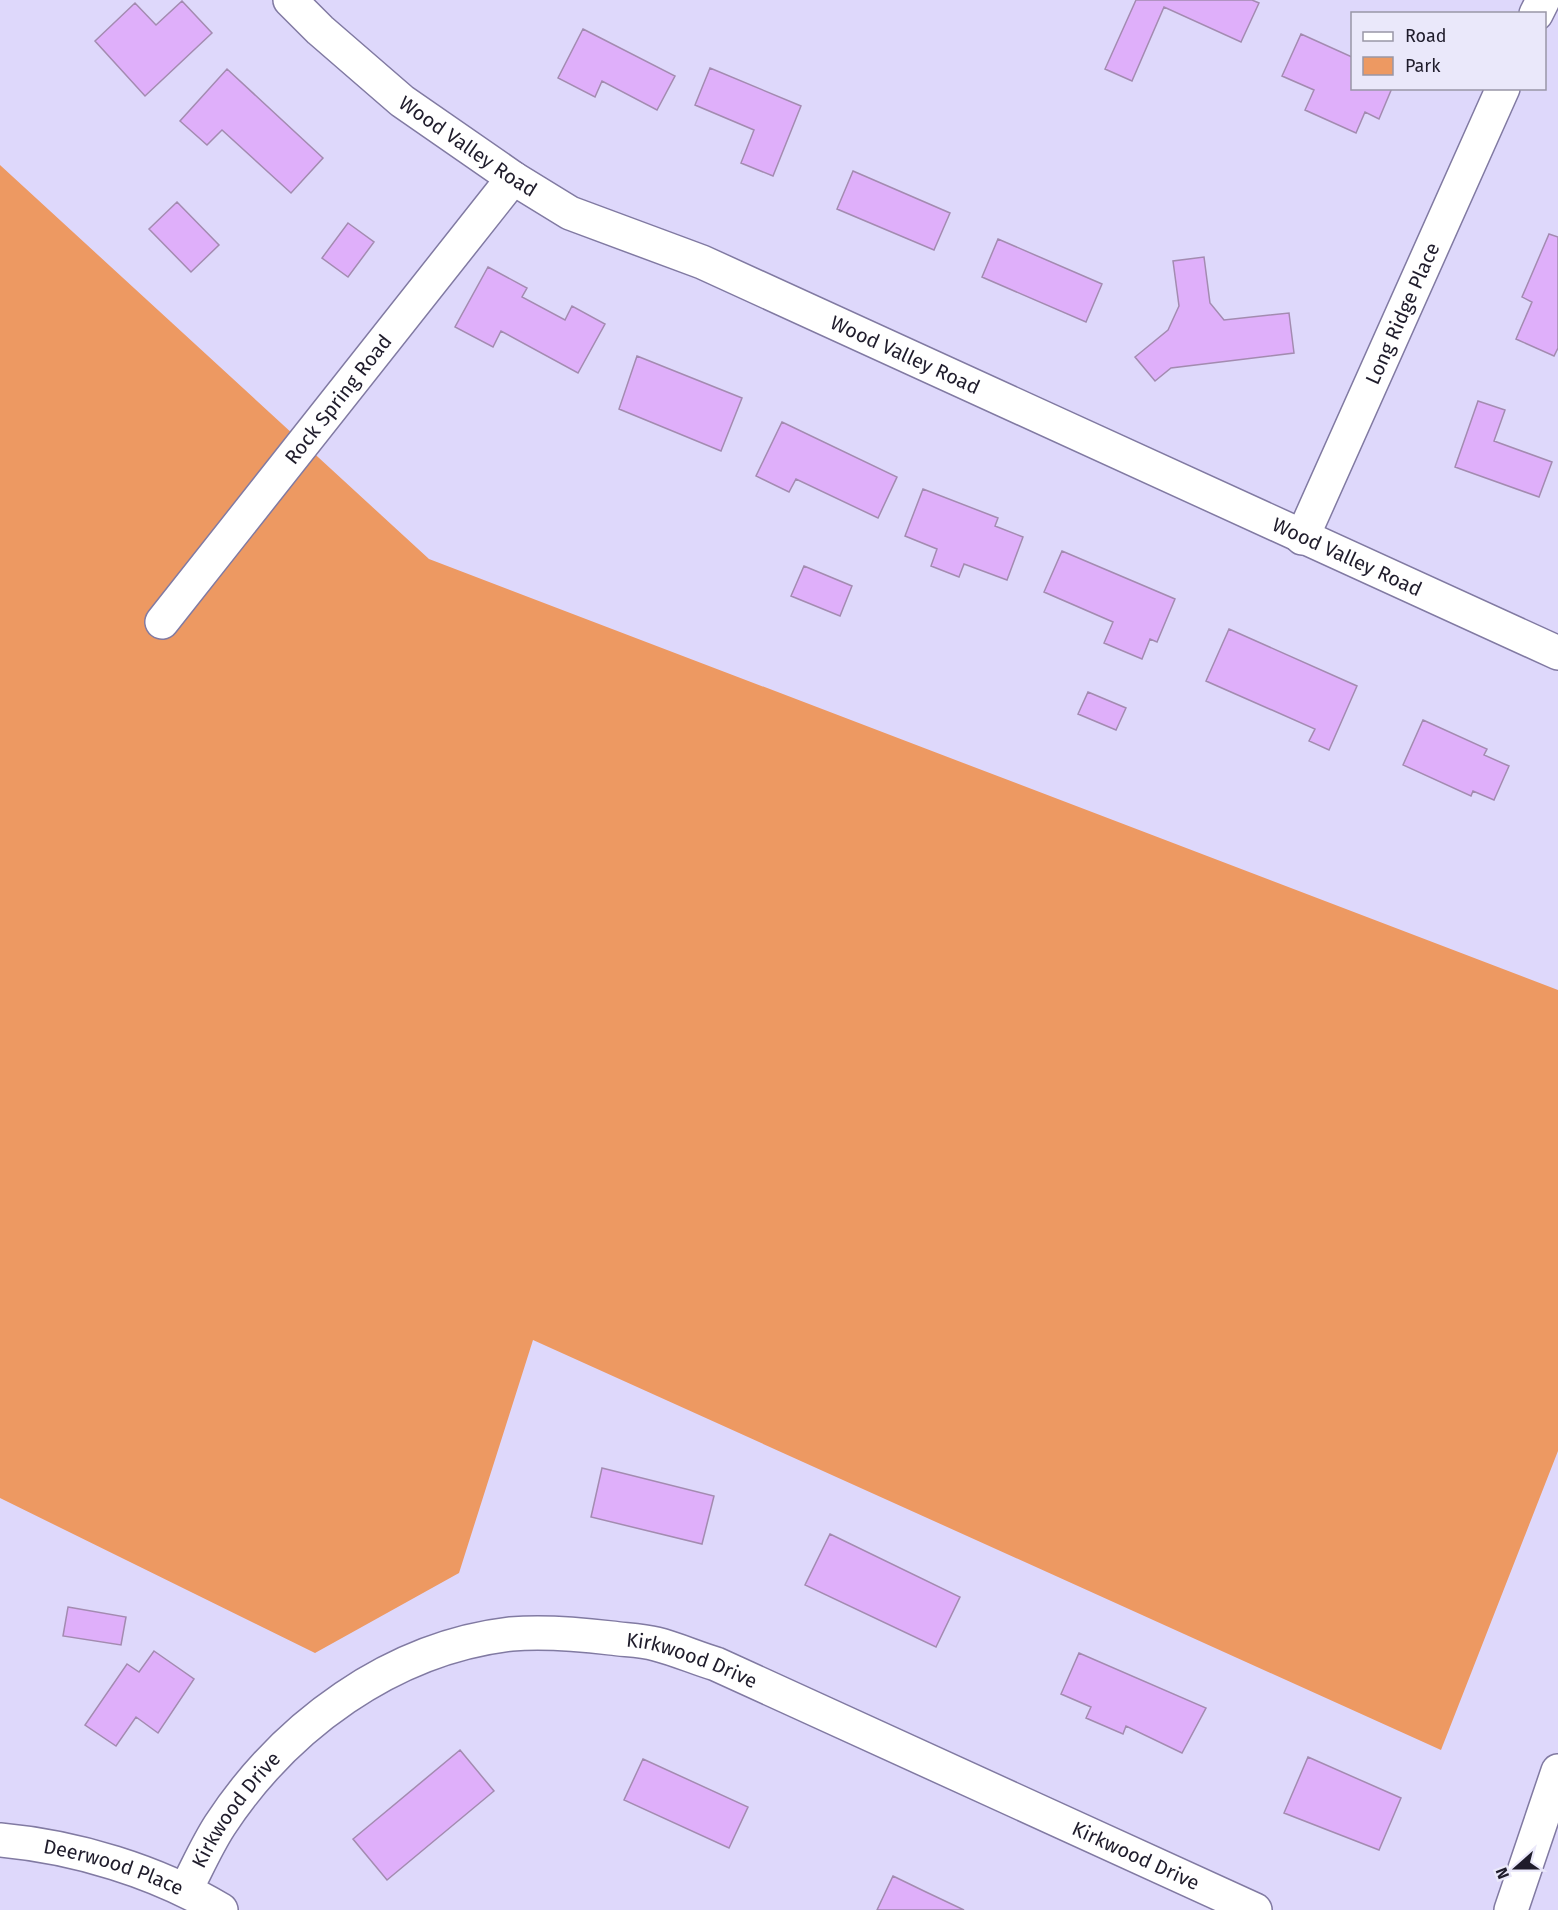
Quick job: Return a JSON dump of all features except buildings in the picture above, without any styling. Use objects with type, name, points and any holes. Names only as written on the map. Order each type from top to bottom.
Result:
[{"type":"street","name":"Wood Valley Road","points":[[290,0],[320,30],[402,101],[513,178],[570,213],[702,262],[1558,653]]},
{"type":"street","name":"Long Ridge Place","points":[[1302,538],[1502,90]]},
{"type":"street","name":"Rock Spring Road","points":[[162,622],[513,178]]},
{"type":"street","name":"Kirkwood Drive","points":[[186,1889],[220,1825],[273,1758],[301,1730],[347,1695],[398,1666],[445,1649],[511,1634],[574,1633],[655,1644],[716,1664],[1255,1910]]},
{"type":"street","points":[[1511,1910],[1558,1771]]},
{"type":"street","name":"Deerwood Place","points":[[0,1840],[35,1843],[116,1864],[186,1889],[220,1910]]},
{"type":"green space","points":[[0,165],[429,559],[1558,990],[1558,1451],[1441,1750],[533,1340],[459,1573],[315,1653],[0,1498]]}]
